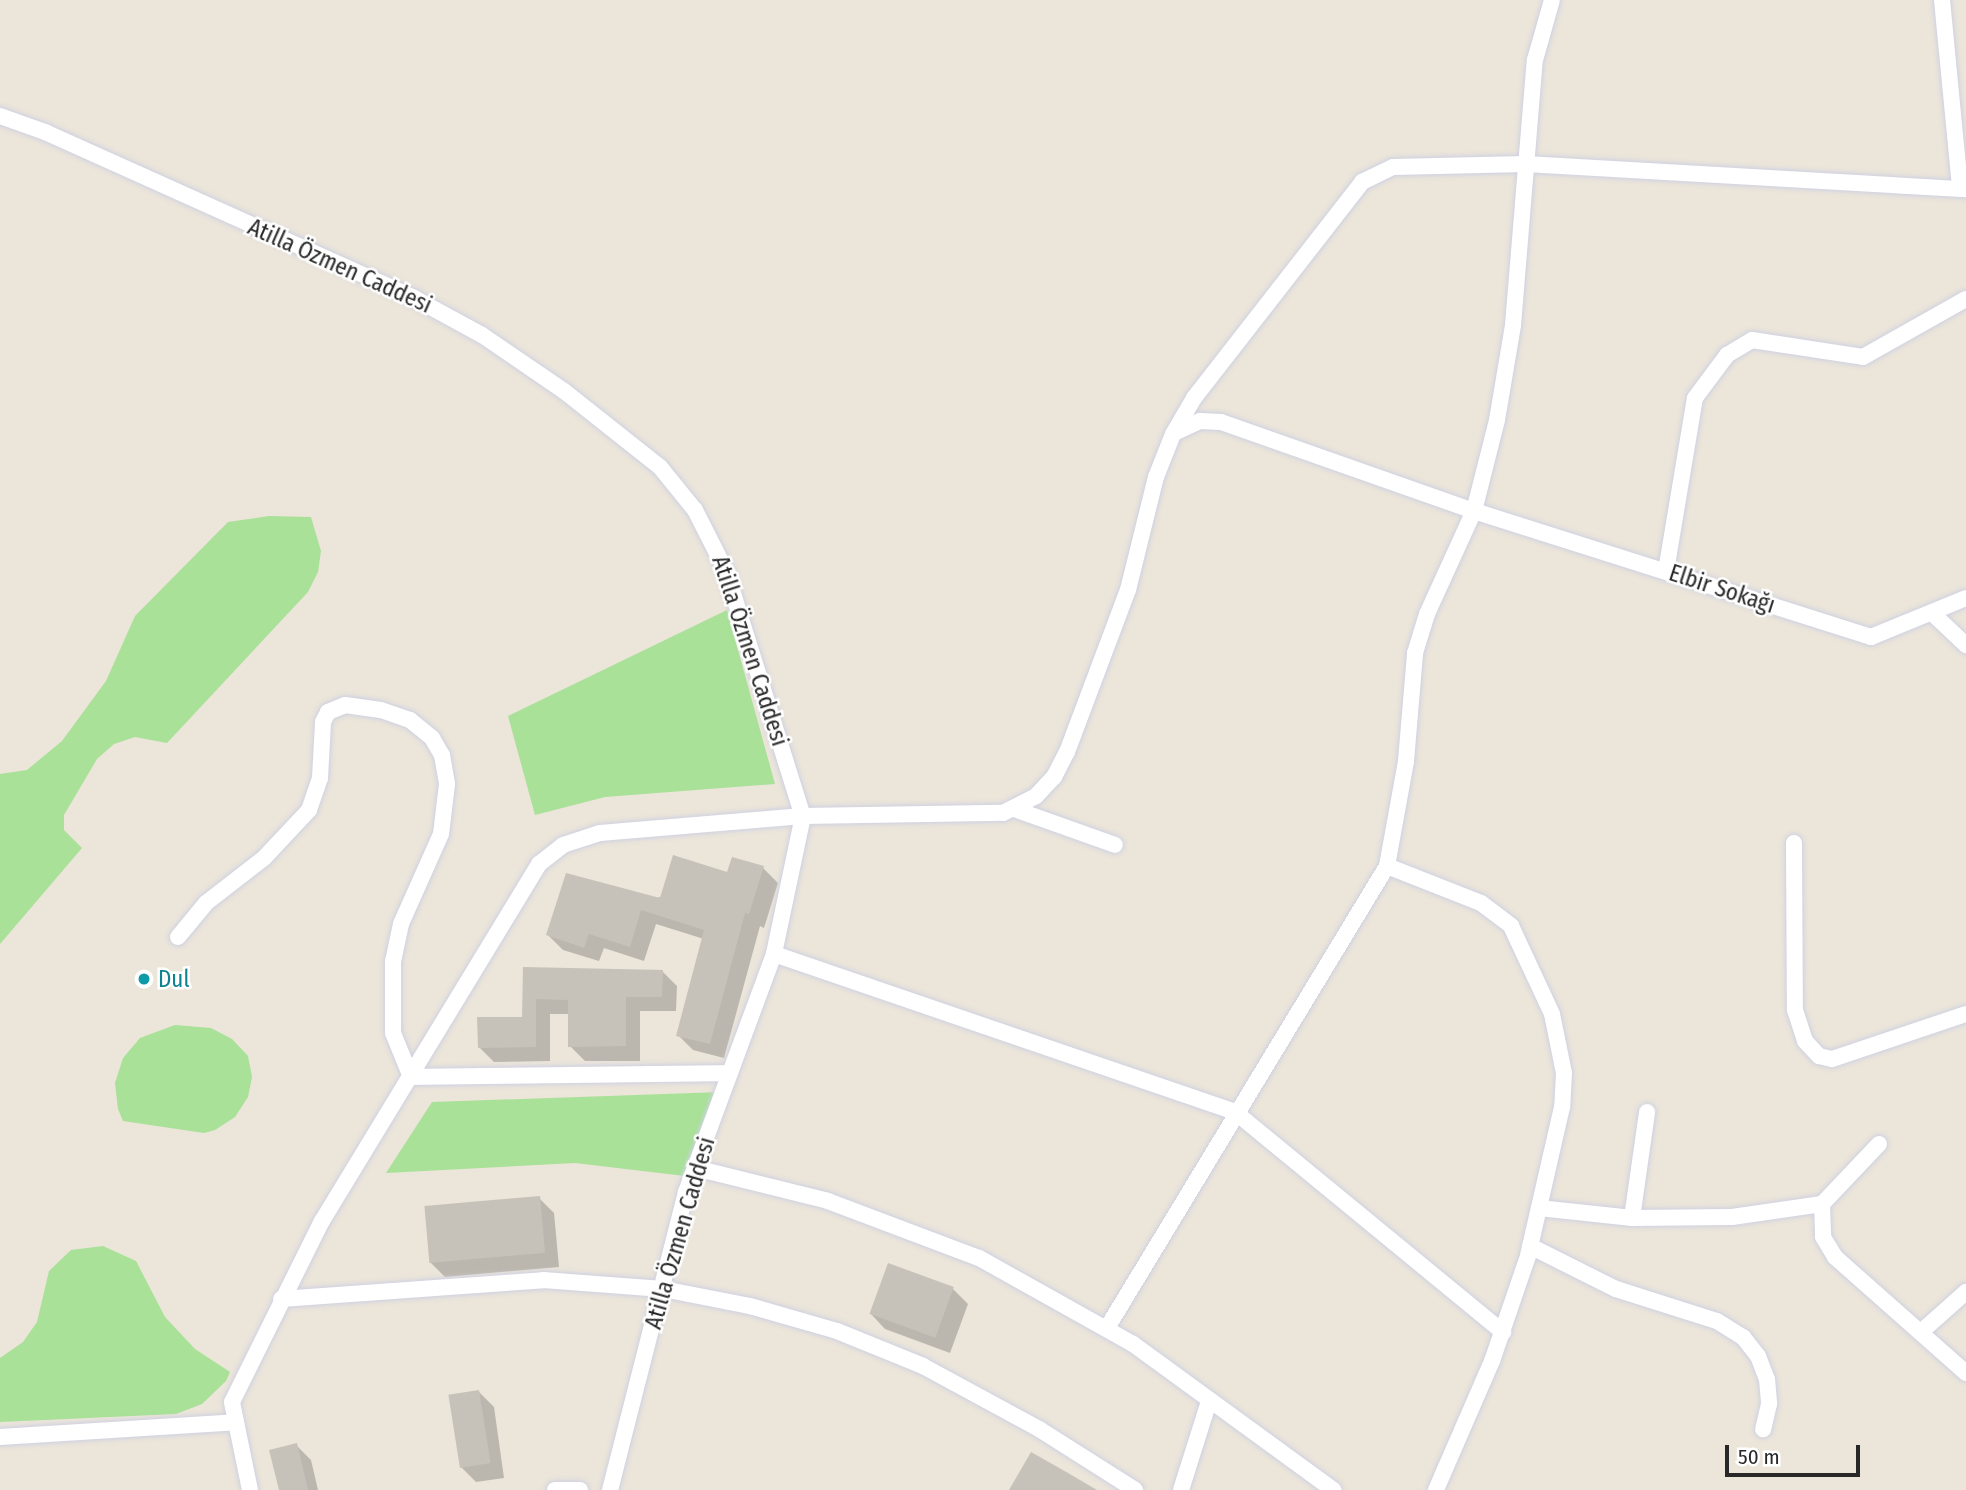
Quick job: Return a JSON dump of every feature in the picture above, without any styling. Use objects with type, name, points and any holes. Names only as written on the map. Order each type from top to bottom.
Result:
[{"type":"street","points":[[1107,1328],[1387,866],[1406,761],[1415,653],[1427,614],[1474,510],[1506,373],[1535,60],[1552,0]]},
{"type":"street","points":[[250,1490],[232,1402],[281,1299],[356,1163],[411,1077],[529,877],[563,845],[600,833],[803,816],[1003,813],[1014,809],[1045,788],[1062,765],[1128,590],[1156,477],[1173,434],[1194,398],[1362,182],[1393,167],[1526,164],[1963,189],[1942,0]]},
{"type":"street","name":"Atilla Özmen Caddesi","points":[[0,116],[45,132],[436,309],[506,351],[646,454],[695,510],[726,571],[803,816],[774,954],[695,1168],[610,1490]]},
{"type":"street","points":[[1666,571],[1695,398],[1727,355],[1752,340],[1863,357],[1966,299]]},
{"type":"street","name":"Elbir Sokağı","points":[[1173,434],[1200,421],[1221,422],[1474,510],[1871,637],[1966,598]]},
{"type":"street","points":[[1932,613],[1966,645]]},
{"type":"street","points":[[178,937],[206,902],[264,858],[309,810],[320,778],[323,722],[328,712],[354,706],[410,720],[438,746],[447,794],[439,841],[401,923],[393,961],[393,1033],[411,1077]]},
{"type":"street","points":[[1014,809],[1115,845]]},
{"type":"street","points":[[1794,842],[1795,1010],[1805,1041],[1819,1056],[1832,1059],[1966,1014]]},
{"type":"street","points":[[1387,866],[1493,908],[1518,936],[1552,1014],[1564,1073],[1562,1107],[1530,1246],[1503,1332],[1436,1490]]},
{"type":"street","points":[[774,954],[1236,1112],[1503,1332]]},
{"type":"street","points":[[411,1077],[730,1073]]},
{"type":"street","points":[[1632,1218],[1647,1112]]},
{"type":"street","points":[[1539,1208],[1632,1218],[1732,1217],[1822,1204],[1879,1144]]},
{"type":"street","points":[[695,1168],[784,1189],[909,1228],[979,1258],[1107,1328],[1334,1490]]},
{"type":"street","points":[[1822,1204],[1820,1226],[1828,1248],[1966,1373]]},
{"type":"street","points":[[1530,1246],[1616,1289],[1717,1321],[1743,1337],[1758,1356],[1767,1378],[1769,1404],[1763,1429]]},
{"type":"street","points":[[281,1299],[543,1280],[663,1289],[794,1317],[881,1347],[981,1396],[1135,1490]]},
{"type":"street","points":[[1922,1331],[1966,1292]]},
{"type":"street","points":[[1181,1490],[1209,1401]]},
{"type":"street","points":[[0,1437],[236,1422]]},
{"type":"street","points":[[555,1490],[580,1490]]},
{"type":"green space","points":[[269,516],[311,517],[321,551],[318,572],[308,592],[167,743],[135,737],[114,744],[97,759],[64,815],[64,830],[82,848],[0,944],[0,774],[27,770],[62,741],[106,681],[135,616],[228,522]]},
{"type":"green space","points":[[727,610],[775,784],[605,797],[535,815],[508,716]]},
{"type":"green space","points":[[175,1025],[211,1028],[232,1039],[248,1056],[252,1077],[248,1097],[235,1117],[215,1130],[204,1133],[123,1121],[118,1109],[115,1083],[123,1058],[140,1038]]},
{"type":"green space","points":[[722,1092],[685,1176],[575,1163],[386,1173],[432,1102]]},
{"type":"green space","points":[[103,1246],[136,1261],[165,1317],[195,1349],[230,1372],[226,1381],[202,1404],[176,1414],[0,1422],[0,1358],[23,1342],[37,1322],[49,1271],[71,1250]]},
{"type":"building","points":[[673,855],[727,872],[732,857],[764,866],[749,914],[745,913],[710,1044],[676,1036],[704,930],[641,910],[630,947],[589,934],[584,948],[546,935],[566,873],[660,898]]},
{"type":"building","points":[[523,967],[663,970],[662,997],[626,997],[626,1046],[568,1047],[568,1000],[536,999],[536,1047],[478,1048],[477,1017],[522,1017]]},
{"type":"building","points":[[540,1196],[545,1253],[429,1263],[424,1206]]},
{"type":"building","points":[[888,1263],[954,1287],[935,1338],[870,1314]]},
{"type":"building","points":[[479,1390],[491,1463],[460,1468],[448,1395]]},
{"type":"building","points":[[297,1443],[308,1490],[279,1490],[269,1450]]},
{"type":"building","points":[[1031,1452],[1068,1473],[1097,1490],[1009,1490]]},
{"type":"place","name":"Dul","points":[[144,979]]}]
